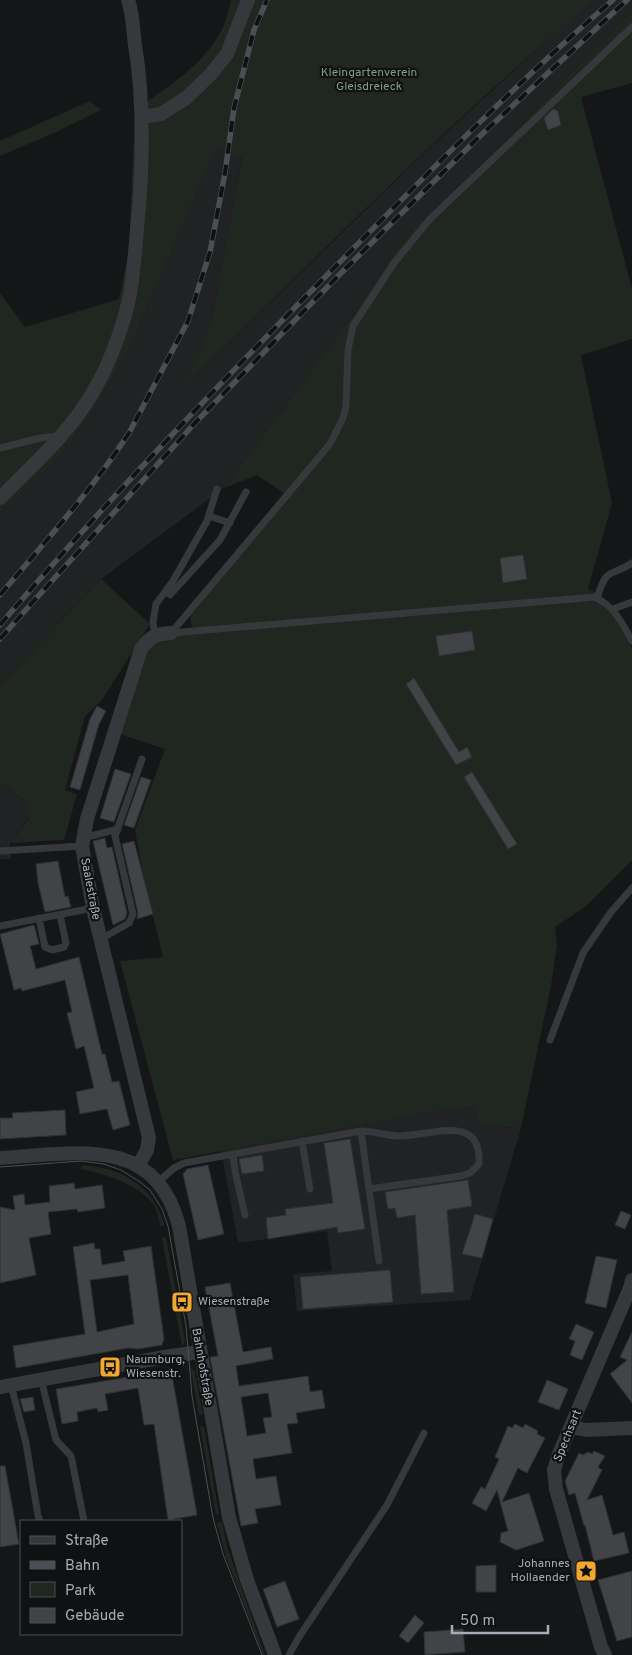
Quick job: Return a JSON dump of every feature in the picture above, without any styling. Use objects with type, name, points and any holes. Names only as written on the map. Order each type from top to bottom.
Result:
[{"type":"street","points":[[0,498],[60,436],[81,411],[98,384],[119,331],[130,296],[135,262],[142,170],[142,117],[138,66],[128,0]]},
{"type":"street","points":[[142,117],[161,114],[186,98],[210,75],[227,54],[248,0]]},
{"type":"street","points":[[155,635],[171,633]]},
{"type":"street","name":"Saalestraße","points":[[138,1166],[147,1150],[149,1138],[93,908],[83,841],[87,820],[141,649],[155,635]]},
{"type":"street","name":"Bahnhofstraße","points":[[0,1158],[96,1154],[122,1158],[138,1166],[158,1182],[171,1201],[179,1226],[231,1528],[247,1580],[275,1655]]},
{"type":"street","name":"Spechsart","points":[[605,1655],[601,1647],[556,1489],[554,1470],[632,1280]]},
{"type":"street","points":[[5,1386],[200,1352]]},
{"type":"street","points":[[572,1426],[586,1430],[632,1428]]},
{"type":"lane","points":[[171,633],[330,444],[341,424],[346,407],[348,350],[353,326],[410,241],[430,219],[632,27]]},
{"type":"lane","points":[[0,448],[40,438],[60,436]]},
{"type":"lane","points":[[171,591],[209,516],[217,489]]},
{"type":"lane","points":[[155,635],[153,614],[156,604],[220,540],[246,492]]},
{"type":"lane","points":[[209,516],[230,523]]},
{"type":"lane","points":[[597,598],[601,584],[607,575],[632,563]]},
{"type":"lane","points":[[171,633],[597,598],[613,609],[632,642]]},
{"type":"lane","points":[[613,609],[632,602]]},
{"type":"lane","points":[[101,939],[129,923],[133,914],[115,836],[142,759]]},
{"type":"lane","points":[[0,851],[83,841],[91,836],[118,829]]},
{"type":"lane","points":[[550,1040],[583,953],[611,912],[632,888]]},
{"type":"lane","points":[[0,926],[93,908]]},
{"type":"lane","points":[[39,918],[45,947],[52,950],[64,947],[66,943],[60,915]]},
{"type":"lane","points":[[158,1182],[174,1168],[184,1163],[361,1131],[374,1131],[399,1136],[457,1130],[471,1136],[479,1150],[480,1164],[470,1173],[369,1190]]},
{"type":"lane","points":[[361,1131],[379,1261]]},
{"type":"lane","points":[[302,1142],[310,1188]]},
{"type":"lane","points":[[233,1154],[236,1178],[245,1215]]},
{"type":"lane","points":[[41,1379],[56,1440],[72,1456],[84,1520]]},
{"type":"lane","points":[[5,1386],[26,1443],[40,1520]]},
{"type":"lane","points":[[289,1655],[387,1505],[424,1433]]},
{"type":"shaded area","points":[[595,0],[632,0],[632,10],[517,129],[414,228],[396,250],[353,315],[224,488],[101,579],[0,685],[0,513],[61,455],[96,407],[128,351],[217,147],[242,156],[210,327],[185,386],[424,153],[554,34]]},
{"type":"shaded area","points":[[0,783],[28,803],[25,814],[29,817],[10,843],[11,859],[0,859]]},
{"type":"shaded area","points":[[475,1106],[480,1126],[521,1128],[470,1300],[297,1311],[293,1274],[332,1271],[327,1231],[238,1243],[221,1150],[414,1115]]},
{"type":"green space","name":"Kleingartenverein Gleisdreieck","points":[[231,0],[595,0],[541,46],[437,141],[184,387],[210,327],[242,157],[217,147],[128,351],[96,407],[61,455],[0,513],[0,293],[25,327],[119,299],[129,250],[135,110],[171,85],[203,56],[222,29]]},
{"type":"green space","points":[[632,10],[632,83],[581,97],[632,288],[632,339],[581,355],[612,503],[588,589],[601,595],[632,648],[632,860],[585,907],[555,927],[557,945],[551,986],[521,1128],[479,1126],[475,1106],[414,1115],[173,1160],[120,961],[163,957],[144,879],[135,830],[165,749],[120,734],[150,638],[192,630],[189,606],[285,494],[257,475],[224,488],[353,315],[396,250],[414,228],[517,129]]},
{"type":"green space","points":[[90,101],[101,110],[0,156],[0,141]]},
{"type":"green space","points":[[101,579],[150,624],[102,700],[85,716],[65,790],[77,794],[64,840],[10,843],[29,818],[25,814],[28,803],[0,783],[0,685]]},
{"type":"green space","points":[[82,1165],[110,1170],[134,1181],[152,1199],[165,1225],[160,1226],[155,1207],[142,1193],[110,1177],[80,1169]]},
{"type":"green space","points":[[166,1237],[184,1335],[185,1343],[182,1346],[162,1238]]},
{"type":"green space","points":[[190,1366],[195,1371],[203,1415],[199,1415]]},
{"type":"green space","points":[[204,1426],[219,1514],[216,1515],[200,1427]]},
{"type":"green space","points":[[222,1522],[227,1546],[265,1655],[263,1655],[226,1557],[217,1523]]},
{"type":"building","points":[[553,109],[558,111],[561,125],[548,130],[544,118]]},
{"type":"building","points":[[523,555],[527,579],[503,583],[500,558]]},
{"type":"building","points":[[472,631],[475,650],[439,656],[436,636]]},
{"type":"building","points":[[414,678],[459,752],[467,747],[472,757],[456,765],[406,684]]},
{"type":"building","points":[[97,706],[106,711],[99,724],[80,790],[70,787],[90,719]]},
{"type":"building","points":[[115,769],[131,774],[114,822],[100,818]]},
{"type":"building","points":[[472,772],[517,844],[508,849],[464,777]]},
{"type":"building","points":[[141,777],[151,780],[134,828],[124,825]]},
{"type":"building","points":[[105,838],[107,848],[112,847],[127,913],[125,919],[113,925],[93,841]]},
{"type":"building","points":[[134,841],[153,914],[137,919],[138,913],[122,844]]},
{"type":"building","points":[[58,861],[65,897],[68,896],[71,907],[45,912],[38,883],[36,864]]},
{"type":"building","points":[[34,925],[39,944],[30,946],[36,969],[79,957],[102,1054],[105,1054],[112,1082],[119,1081],[130,1125],[113,1130],[107,1109],[80,1114],[76,1092],[94,1088],[84,1046],[76,1049],[67,1013],[72,1012],[65,980],[22,991],[21,988],[14,990],[0,934]]},
{"type":"building","points":[[65,1110],[66,1135],[0,1139],[0,1118],[13,1118],[12,1113]]},
{"type":"building","points":[[350,1139],[365,1229],[338,1233],[337,1227],[268,1239],[266,1218],[286,1215],[285,1209],[333,1203],[324,1143]]},
{"type":"building","points":[[262,1155],[264,1171],[242,1174],[239,1159]]},
{"type":"building","points":[[208,1165],[224,1234],[198,1240],[183,1174],[187,1169]]},
{"type":"building","points":[[468,1180],[472,1206],[447,1210],[454,1292],[421,1294],[415,1215],[397,1218],[395,1208],[388,1209],[385,1192]]},
{"type":"building","points":[[74,1183],[75,1189],[102,1185],[105,1208],[78,1212],[77,1209],[48,1212],[51,1234],[29,1238],[36,1275],[0,1283],[0,1207],[15,1210],[13,1196],[24,1194],[25,1205],[50,1202],[49,1186]]},
{"type":"building","points":[[621,1211],[631,1215],[625,1229],[615,1225]]},
{"type":"building","points":[[475,1214],[493,1219],[482,1258],[462,1254]]},
{"type":"building","points":[[94,1243],[95,1249],[100,1249],[102,1265],[125,1261],[123,1251],[151,1246],[164,1339],[162,1345],[138,1349],[128,1348],[16,1368],[13,1346],[85,1334],[73,1247]],"holes":[[[128,1275],[134,1324],[97,1332],[90,1280]]]},
{"type":"building","points":[[596,1256],[617,1260],[606,1308],[585,1303]]},
{"type":"building","points":[[390,1270],[393,1302],[303,1309],[300,1277]]},
{"type":"building","points":[[230,1283],[243,1352],[271,1347],[273,1359],[236,1366],[239,1386],[308,1376],[310,1392],[322,1390],[325,1408],[296,1413],[298,1423],[287,1424],[292,1453],[253,1459],[256,1479],[276,1476],[281,1505],[255,1509],[258,1523],[241,1526],[210,1357],[218,1356],[205,1287]],"holes":[[[268,1393],[272,1417],[263,1418],[266,1433],[247,1436],[241,1397]]]},
{"type":"building","points":[[576,1324],[594,1332],[582,1360],[570,1355],[575,1341],[569,1339]]},
{"type":"building","points":[[632,1332],[632,1403],[610,1374],[627,1360],[620,1357]]},
{"type":"building","points":[[171,1370],[197,1515],[168,1520],[154,1424],[144,1425],[138,1388],[105,1394],[108,1410],[98,1412],[97,1408],[77,1412],[78,1421],[62,1424],[56,1389]]},
{"type":"building","points":[[547,1380],[568,1389],[559,1410],[538,1402]]},
{"type":"building","points":[[33,1397],[35,1410],[24,1412],[20,1399]]},
{"type":"building","points":[[515,1424],[523,1428],[525,1424],[538,1431],[537,1434],[545,1438],[527,1473],[518,1468],[502,1502],[529,1493],[544,1541],[516,1550],[500,1542],[501,1533],[508,1531],[497,1490],[486,1511],[472,1503],[481,1487],[485,1489],[499,1459],[495,1457],[508,1426],[512,1428]]},
{"type":"building","points":[[594,1451],[605,1456],[598,1467],[602,1470],[587,1500],[602,1495],[613,1535],[624,1532],[629,1553],[594,1561],[575,1493],[569,1495],[565,1481],[579,1453],[583,1455],[588,1452],[592,1454]]},
{"type":"building","points":[[0,1466],[5,1466],[19,1544],[0,1547]]},
{"type":"building","points":[[496,1565],[496,1592],[476,1592],[476,1566]]},
{"type":"building","points":[[632,1571],[632,1637],[617,1641],[598,1580]]},
{"type":"building","points":[[285,1581],[299,1619],[277,1627],[263,1589]]},
{"type":"building","points":[[415,1615],[424,1623],[408,1643],[399,1636]]},
{"type":"building","points":[[463,1629],[465,1652],[425,1655],[424,1632]]},
{"type":"tram line","points":[[0,1167],[81,1161],[104,1164],[121,1170],[140,1182],[150,1190],[162,1209],[168,1226],[186,1326],[192,1396],[213,1518],[223,1554],[262,1655]]},
{"type":"railway","points":[[0,595],[67,516],[129,433],[188,321],[210,252],[225,173],[234,108],[254,30],[267,0]]},
{"type":"railway","points":[[0,625],[123,487],[294,309],[472,130],[541,64],[613,0]]},
{"type":"railway","points":[[0,639],[195,423],[338,276],[481,135],[627,0]]},
{"type":"place","name":"Wiesenstraße","points":[[182,1302]]},
{"type":"place","name":"Naumburg, Wiesenstr.","points":[[110,1367]]},
{"type":"place","name":"Johannes Hollaender","points":[[586,1571]]}]
